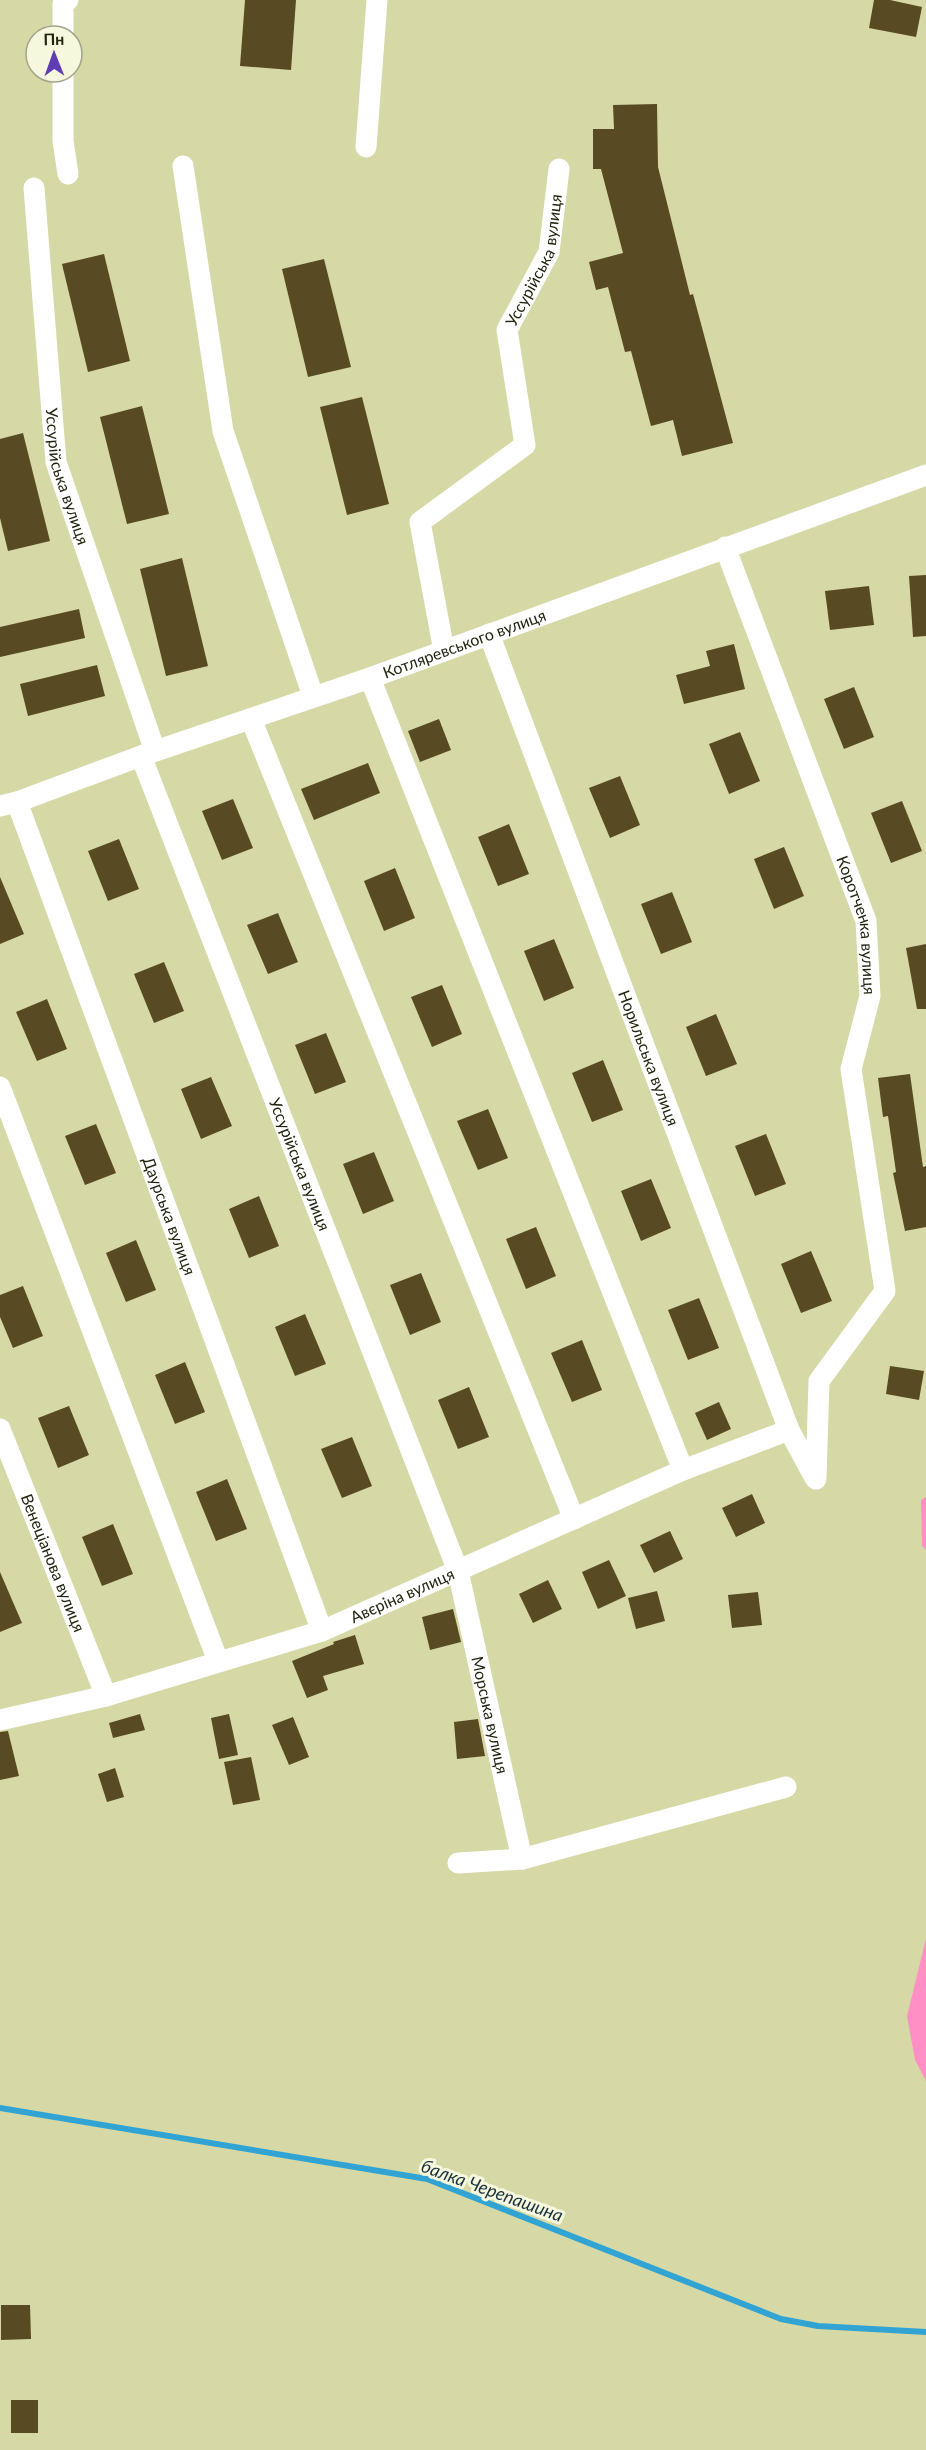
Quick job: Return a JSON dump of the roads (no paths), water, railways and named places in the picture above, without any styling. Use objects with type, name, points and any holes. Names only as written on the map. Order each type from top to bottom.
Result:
[{"type":"street","points":[[63,24],[63,4],[68,0]]},
{"type":"street","points":[[366,147],[377,0]]},
{"type":"street","points":[[63,84],[63,141],[68,174]]},
{"type":"street","points":[[183,166],[223,431],[313,696]]},
{"type":"street","name":"Уссурійська вулиця","points":[[444,651],[420,522],[525,445],[507,330],[549,252],[559,169]]},
{"type":"street","name":"Уссурійська вулиця","points":[[34,188],[56,462],[148,754],[458,1571]]},
{"type":"street","name":"Котляревського вулиця","points":[[9,804],[370,678],[926,475]]},
{"type":"street","name":"Коротченка вулиця","points":[[725,547],[866,921],[870,996],[851,1069],[885,1291],[819,1381],[816,1479]]},
{"type":"street","name":"Норильська вулиця","points":[[489,634],[789,1430],[816,1479]]},
{"type":"street","points":[[370,678],[683,1470]]},
{"type":"street","points":[[251,719],[574,1519]]},
{"type":"street","name":"Даурська вулиця","points":[[9,804],[322,1631]]},
{"type":"street","points":[[0,1087],[218,1661]]},
{"type":"street","name":"Венеціанова вулиця","points":[[0,1429],[106,1696]]},
{"type":"street","name":"Авєріна вулиця","points":[[0,1720],[106,1696],[322,1631],[683,1470],[789,1430]]},
{"type":"street","name":"Морська вулиця","points":[[458,1571],[522,1859]]},
{"type":"street","points":[[458,1863],[522,1859],[786,1787]]},
{"type":"waterway","name":"балка Черепашина","points":[[0,2108],[427,2179],[781,2319],[818,2326],[926,2332]]}]
